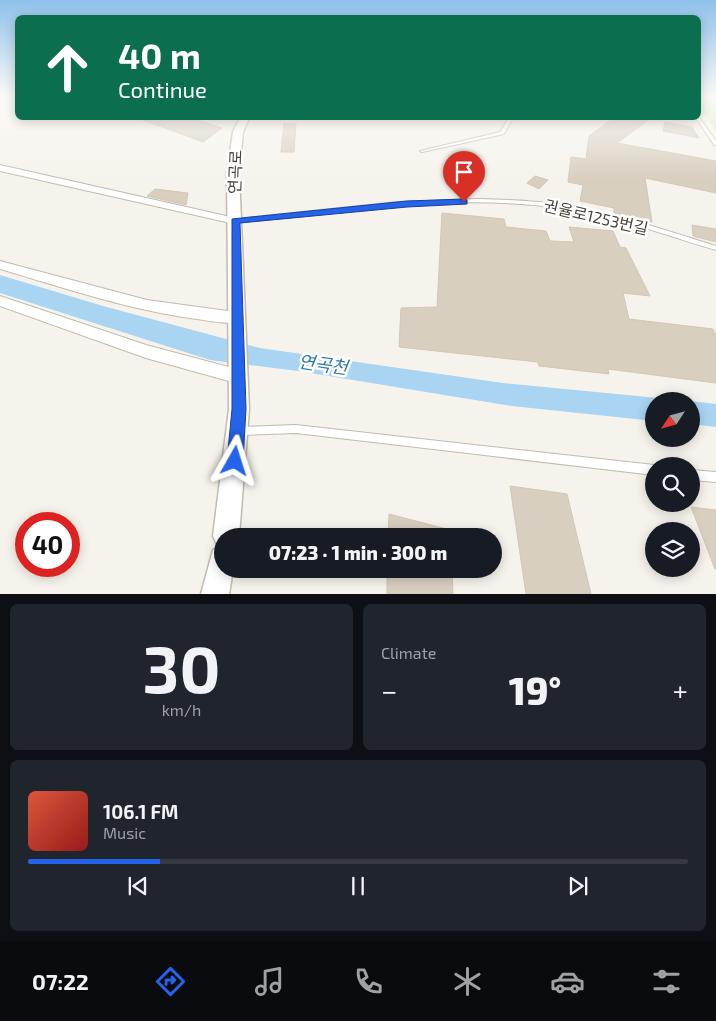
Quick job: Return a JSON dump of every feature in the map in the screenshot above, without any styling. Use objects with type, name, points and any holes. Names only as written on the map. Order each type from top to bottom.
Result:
[{"type":"street","name":"연곡로","points":[[236,376],[237,317],[233,174],[238,132],[241,125]]},
{"type":"street","points":[[0,168],[235,221]]},
{"type":"street","points":[[0,265],[164,309],[200,316],[237,317]]},
{"type":"street","points":[[0,301],[133,349],[186,365],[236,376],[238,431],[227,528]]},
{"type":"street","points":[[215,594],[218,578]]},
{"type":"lane","points":[[422,151],[502,133],[506,125]]},
{"type":"lane","points":[[703,125],[716,144]]},
{"type":"lane","name":"권율로1253번길","points":[[235,221],[407,204],[501,201],[560,206],[614,218],[716,248]]},
{"type":"lane","points":[[238,431],[296,429],[645,469]]},
{"type":"lane","points":[[700,475],[716,477]]},
{"type":"water","name":"연곡천","points":[[0,275],[103,306],[260,348],[503,383],[645,397],[645,420],[512,406],[298,371],[210,360],[0,293]]},
{"type":"water","points":[[700,402],[716,404],[716,427],[700,425]]},
{"type":"building","points":[[156,125],[212,125],[222,128],[203,142]]},
{"type":"building","points":[[284,125],[296,125],[294,152],[281,152]]},
{"type":"building","points":[[605,125],[642,125],[617,143],[716,161],[716,193],[645,178],[652,222],[614,213],[614,208],[580,201],[583,185],[568,182],[571,157],[586,159],[589,136]]},
{"type":"building","points":[[664,125],[692,127],[699,138],[663,131]]},
{"type":"building","points":[[535,176],[548,180],[539,189],[527,183]]},
{"type":"building","points":[[155,189],[188,193],[186,205],[147,196]]},
{"type":"building","points":[[442,213],[504,219],[506,227],[546,231],[550,241],[574,242],[569,227],[613,231],[620,247],[626,248],[650,296],[623,293],[629,319],[713,329],[716,335],[716,383],[608,369],[609,374],[539,366],[538,362],[399,347],[401,308],[437,307]]},
{"type":"building","points":[[692,225],[716,229],[716,242],[693,236]]},
{"type":"building","points":[[510,486],[567,494],[591,594],[526,594]]},
{"type":"building","points":[[700,508],[716,510],[716,569],[700,530],[700,522],[697,522],[693,512],[700,512]]},
{"type":"building","points":[[389,514],[443,528],[388,528]]},
{"type":"building","points":[[387,578],[452,578],[453,594],[387,594]]},
{"type":"route","points":[[235,461],[239,409],[236,376],[235,221],[407,204],[464,202]]}]
